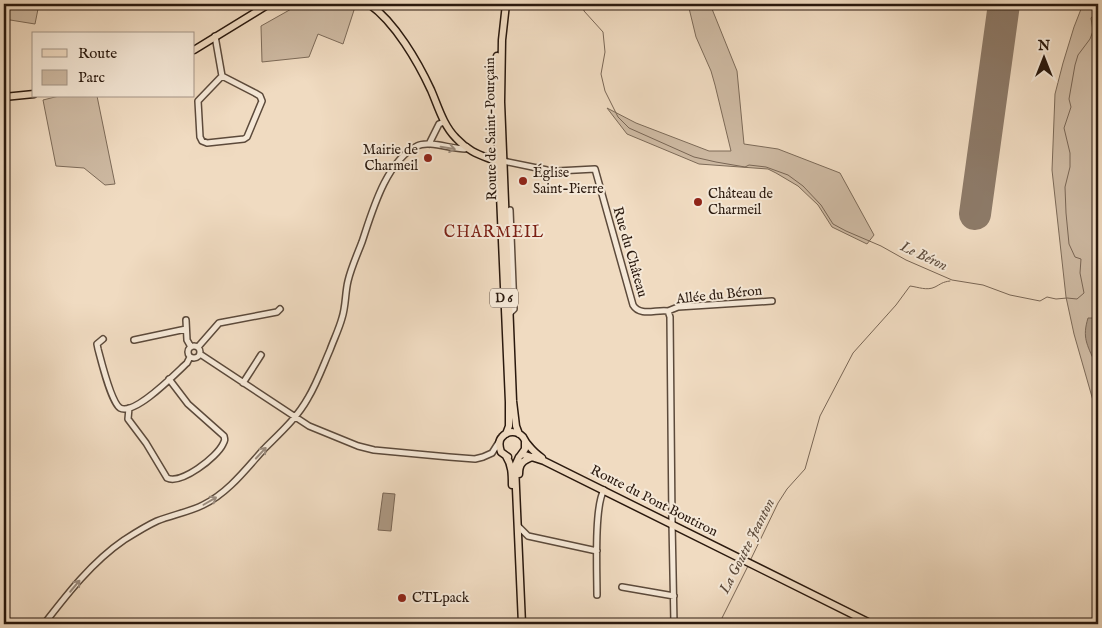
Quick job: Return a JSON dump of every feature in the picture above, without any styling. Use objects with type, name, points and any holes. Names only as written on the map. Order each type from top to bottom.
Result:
[{"type":"main road","points":[[195,49],[269,4]]},
{"type":"main road","points":[[369,4],[389,23],[412,54],[423,73],[444,122],[456,139],[475,154],[500,158]]},
{"type":"main road","name":"Route de Saint-Pourçain","points":[[502,4],[496,72],[497,120],[508,268]]},
{"type":"main road","name":"Route de Saint-Pourçain","points":[[506,4],[501,72],[500,158],[508,268],[509,402],[506,434]]},
{"type":"main road","points":[[4,96],[32,94]]},
{"type":"main road","points":[[467,147],[476,152],[500,158]]},
{"type":"main road","name":"Route de Saint-Pourçain","points":[[507,314],[513,401],[516,426],[519,434]]},
{"type":"main road","points":[[520,571],[511,466],[500,448],[501,438],[512,432],[522,436],[525,442],[525,448],[516,466],[519,527],[522,624]]},
{"type":"main road","name":"Route du Pont Boutiron","points":[[525,442],[544,461]]},
{"type":"main road","points":[[504,455],[512,458],[520,456]]},
{"type":"main road","name":"Route du Pont Boutiron","points":[[520,456],[544,461],[872,624]]},
{"type":"main road","points":[[518,516],[519,467],[522,462],[532,457]]},
{"type":"street","points":[[214,36],[222,76]]},
{"type":"street","points":[[222,76],[256,93],[262,101],[247,137],[244,139],[207,143],[202,141],[200,137],[198,101],[222,76]]},
{"type":"street","points":[[497,120],[500,158]]},
{"type":"street","points":[[430,144],[439,124],[444,122]]},
{"type":"street","points":[[44,624],[78,581],[112,550],[134,534],[156,522],[202,506],[224,492],[295,417],[307,400],[338,332],[343,318],[348,280],[382,186],[396,164],[407,153],[417,146],[424,144],[456,149],[465,149],[467,147]]},
{"type":"street","name":"Rue du Château","points":[[500,158],[547,170],[595,169],[633,305],[643,312],[668,311]]},
{"type":"street","name":"Route de Saint-Pourçain","points":[[508,268],[510,210]]},
{"type":"street","name":"Allée du Béron","points":[[668,311],[678,308],[772,301]]},
{"type":"street","points":[[198,347],[219,323],[277,312],[280,309]]},
{"type":"street","points":[[668,311],[670,317],[674,624]]},
{"type":"street","points":[[103,339],[98,344],[98,349],[108,386],[116,404],[120,408],[129,408],[147,398],[187,363],[190,357],[188,352],[190,347],[187,340],[186,320]]},
{"type":"street","points":[[134,340],[186,329]]},
{"type":"street","points":[[190,347],[198,347]]},
{"type":"street","points":[[198,347],[200,354],[309,426],[358,446],[374,450],[475,458],[484,457],[492,453],[500,442]]},
{"type":"street","points":[[190,357],[196,358],[200,354]]},
{"type":"street","points":[[243,383],[261,355]]},
{"type":"street","points":[[129,408],[128,419],[146,443],[167,478],[170,480],[180,478],[194,471],[205,463],[223,444],[224,436],[188,404],[169,379]]},
{"type":"street","points":[[492,453],[504,455]]},
{"type":"street","points":[[597,595],[598,514],[601,495],[604,490]]},
{"type":"street","points":[[519,527],[528,536],[597,551]]},
{"type":"street","points":[[519,542],[528,536]]},
{"type":"street","points":[[622,587],[674,596]]},
{"type":"green space","points":[[4,4],[39,4],[35,24],[4,19]]},
{"type":"green space","points":[[309,4],[356,4],[343,44],[318,34],[309,57],[262,62],[261,26],[293,8]]},
{"type":"green space","points":[[688,4],[710,4],[737,71],[744,144],[778,149],[840,173],[874,235],[867,244],[832,227],[818,205],[798,186],[776,173],[768,169],[699,164],[627,134],[607,108],[636,123],[709,151],[731,151],[711,71],[696,37]]},
{"type":"green space","points":[[1083,4],[1098,4],[1098,418],[1074,334],[1066,297],[1052,170],[1055,94],[1074,27]]},
{"type":"green space","points":[[51,98],[97,98],[115,184],[105,185],[84,168],[56,166],[43,100]]},
{"type":"shaded area","points":[[1088,318],[1096,318],[1098,320],[1098,365],[1095,363],[1086,341],[1085,331]]},
{"type":"shaded area","points":[[383,493],[395,494],[391,531],[378,530]]},
{"type":"waterway","name":"Le Béron","points":[[583,4],[584,11],[603,32],[605,52],[601,74],[605,91],[618,117],[629,128],[694,157],[745,167],[749,165],[766,167],[788,175],[803,186],[821,205],[833,224],[846,231],[952,280],[983,285],[1010,295],[1040,301],[1047,297],[1077,299],[1084,293],[1080,273],[1081,259],[1075,257],[1069,244],[1065,187],[1070,167],[1070,153],[1064,128],[1071,107],[1069,99],[1075,65],[1078,55],[1090,39],[1093,31],[1091,18],[1098,10]]},
{"type":"waterway","name":"La Goutte Jeanton","points":[[750,561],[778,503],[787,489],[805,469],[820,416],[853,353],[896,305],[910,286],[929,289],[950,281]]},
{"type":"waterway","name":"La Goutte Jeanton","points":[[719,624],[749,564]]},
{"type":"runway","points":[[975,214],[1004,4]]},
{"type":"place","name":"Mairie de Charmeil","points":[[428,158]]},
{"type":"place","name":"Église Saint-Pierre","points":[[523,181]]},
{"type":"place","name":"Château de Charmeil","points":[[698,202]]},
{"type":"place","name":"CTLpack","points":[[402,598]]},
{"type":"district","name":"CHARMEIL","points":[[494,233]]}]
